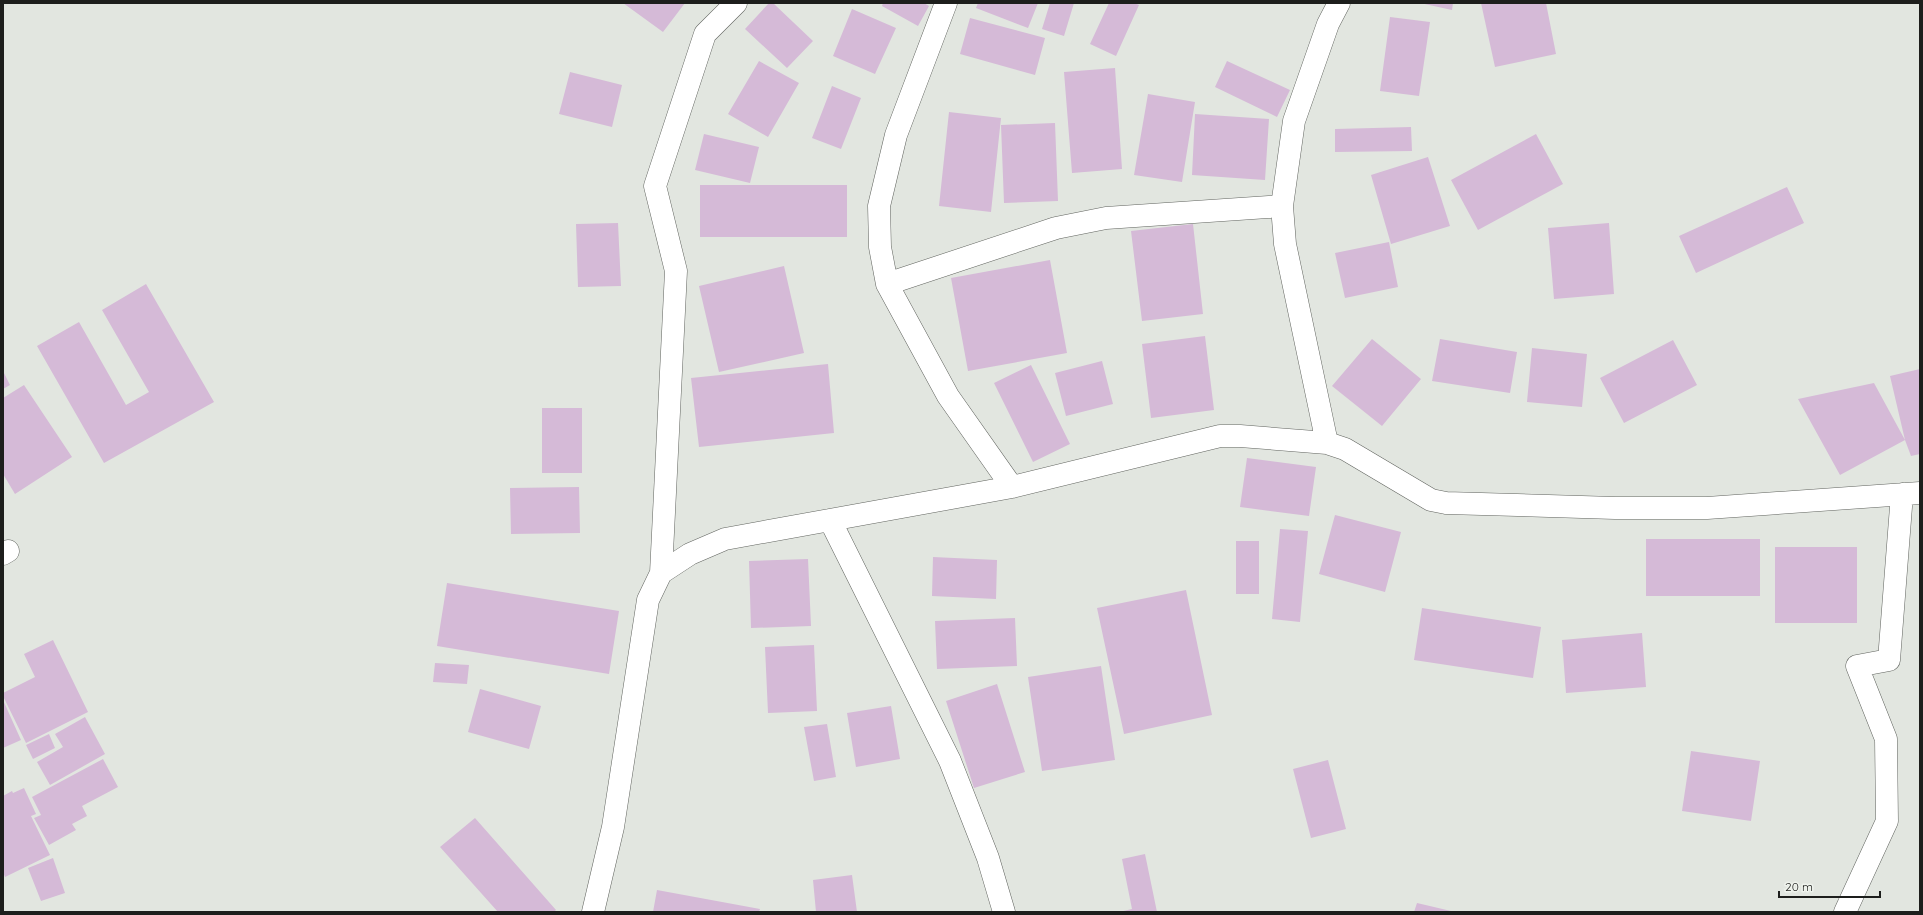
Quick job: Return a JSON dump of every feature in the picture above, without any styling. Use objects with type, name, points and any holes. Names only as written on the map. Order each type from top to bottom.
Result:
[{"type":"street","points":[[593,912],[613,827],[648,600],[661,572],[676,271],[655,186],[705,34],[736,3]]},
{"type":"street","points":[[946,3],[896,135],[879,206],[880,248],[887,284],[948,396],[1012,488]]},
{"type":"street","points":[[1327,443],[1285,244],[1282,206],[1294,121],[1328,24],[1339,3]]},
{"type":"street","points":[[887,284],[1056,228],[1106,218],[1282,206]]},
{"type":"street","points":[[661,572],[690,554],[725,540],[1012,488],[1220,436],[1240,436],[1327,443],[1345,449],[1431,500],[1446,503],[1615,508],[1707,508],[1911,494],[1889,660],[1857,666],[1886,739],[1887,822],[1845,912]]},
{"type":"street","points":[[830,520],[950,761],[988,858],[1004,912]]},
{"type":"building","points":[[623,3],[685,3],[663,32]]},
{"type":"building","points":[[769,3],[773,3],[813,41],[787,68],[745,29]]},
{"type":"building","points":[[883,3],[924,3],[929,6],[918,26],[882,6]]},
{"type":"building","points":[[978,3],[1038,3],[1028,28],[976,8]]},
{"type":"building","points":[[1050,3],[1074,3],[1064,36],[1042,29]]},
{"type":"building","points":[[1109,3],[1134,3],[1139,5],[1116,56],[1090,44]]},
{"type":"building","points":[[1420,3],[1453,3],[1452,10]]},
{"type":"building","points":[[1481,3],[1546,3],[1556,54],[1495,67]]},
{"type":"building","points":[[852,9],[896,28],[875,74],[833,56]]},
{"type":"building","points":[[1390,17],[1430,22],[1419,96],[1380,91]]},
{"type":"building","points":[[970,18],[1045,38],[1035,75],[960,54]]},
{"type":"building","points":[[759,61],[799,83],[768,137],[728,114]]},
{"type":"building","points":[[1227,61],[1290,90],[1277,117],[1215,87]]},
{"type":"building","points":[[1115,68],[1122,169],[1072,173],[1064,72]]},
{"type":"building","points":[[570,72],[622,85],[612,127],[559,114]]},
{"type":"building","points":[[832,86],[861,98],[841,149],[812,138]]},
{"type":"building","points":[[1148,94],[1195,102],[1182,182],[1134,175]]},
{"type":"building","points":[[949,112],[1001,118],[991,212],[939,206]]},
{"type":"building","points":[[1195,114],[1269,119],[1265,180],[1192,175]]},
{"type":"building","points":[[1055,123],[1058,201],[1004,203],[1001,125]]},
{"type":"building","points":[[1411,127],[1412,151],[1335,152],[1335,129]]},
{"type":"building","points":[[704,134],[759,147],[750,183],[695,170]]},
{"type":"building","points":[[1536,134],[1563,184],[1478,230],[1451,180]]},
{"type":"building","points":[[1428,157],[1450,226],[1391,244],[1371,175]]},
{"type":"building","points":[[700,185],[847,185],[847,237],[700,237]]},
{"type":"building","points":[[1787,187],[1804,223],[1696,273],[1679,236]]},
{"type":"building","points":[[618,223],[621,286],[578,287],[576,224]]},
{"type":"building","points":[[1609,223],[1614,294],[1554,299],[1548,228]]},
{"type":"building","points":[[1193,224],[1203,314],[1142,321],[1131,231]]},
{"type":"building","points":[[1389,242],[1398,287],[1345,298],[1335,253]]},
{"type":"building","points":[[1050,260],[1067,353],[968,371],[951,278]]},
{"type":"building","points":[[784,266],[804,353],[719,372],[699,286]]},
{"type":"building","points":[[146,284],[214,402],[104,463],[37,346],[79,322],[126,405],[149,392],[102,310]]},
{"type":"building","points":[[1205,336],[1214,410],[1151,418],[1142,344]]},
{"type":"building","points":[[1372,339],[1421,379],[1382,426],[1332,386]]},
{"type":"building","points":[[1440,339],[1517,352],[1510,393],[1432,381]]},
{"type":"building","points":[[1673,340],[1697,385],[1624,423],[1600,378]]},
{"type":"building","points":[[1532,348],[1587,354],[1582,407],[1527,402]]},
{"type":"building","points":[[1102,361],[1113,404],[1066,416],[1055,373]]},
{"type":"building","points":[[828,364],[834,433],[699,447],[691,378]]},
{"type":"building","points":[[1031,365],[1070,444],[1033,462],[994,383]]},
{"type":"building","points":[[1920,369],[1920,454],[1911,456],[1905,440],[1890,376]]},
{"type":"building","points":[[3,371],[10,385],[3,389]]},
{"type":"building","points":[[1874,383],[1905,440],[1840,475],[1798,399]]},
{"type":"building","points":[[24,385],[72,457],[15,494],[3,474],[3,398]]},
{"type":"building","points":[[542,408],[582,408],[582,473],[542,473]]},
{"type":"building","points":[[1247,458],[1316,467],[1309,516],[1240,507]]},
{"type":"building","points":[[579,487],[580,533],[511,534],[510,488]]},
{"type":"building","points":[[1335,515],[1401,532],[1385,592],[1319,574]]},
{"type":"building","points":[[1280,529],[1308,531],[1300,622],[1272,619]]},
{"type":"building","points":[[1646,539],[1760,539],[1760,596],[1646,596]]},
{"type":"building","points":[[1236,541],[1259,541],[1259,594],[1236,594]]},
{"type":"building","points":[[1775,547],[1857,547],[1857,623],[1775,623]]},
{"type":"building","points":[[933,557],[997,560],[996,599],[932,596]]},
{"type":"building","points":[[808,559],[811,626],[751,628],[749,561]]},
{"type":"building","points":[[447,583],[619,611],[609,674],[437,646]]},
{"type":"building","points":[[1186,590],[1212,715],[1124,734],[1097,608]]},
{"type":"building","points":[[1422,608],[1541,627],[1533,678],[1414,660]]},
{"type":"building","points":[[1015,618],[1017,666],[937,669],[935,621]]},
{"type":"building","points":[[1642,633],[1646,687],[1566,693],[1562,640]]},
{"type":"building","points":[[53,640],[88,712],[26,743],[3,696],[3,693],[35,677],[24,654]]},
{"type":"building","points":[[814,645],[817,711],[768,713],[765,647]]},
{"type":"building","points":[[435,663],[469,665],[467,684],[433,682]]},
{"type":"building","points":[[1101,666],[1115,760],[1042,771],[1028,677]]},
{"type":"building","points":[[997,684],[1025,772],[974,788],[946,701]]},
{"type":"building","points":[[480,689],[541,706],[529,749],[468,732]]},
{"type":"building","points":[[3,700],[21,740],[3,748]]},
{"type":"building","points":[[891,706],[900,759],[856,767],[847,713]]},
{"type":"building","points":[[85,717],[105,754],[50,785],[37,762],[63,747],[55,734]]},
{"type":"building","points":[[827,724],[836,777],[814,781],[804,727]]},
{"type":"building","points":[[49,734],[55,748],[33,759],[26,745]]},
{"type":"building","points":[[1691,751],[1760,761],[1751,821],[1682,811]]},
{"type":"building","points":[[103,759],[118,787],[82,806],[87,816],[72,824],[76,830],[49,845],[34,818],[41,815],[32,797]]},
{"type":"building","points":[[1328,760],[1346,829],[1311,838],[1293,769]]},
{"type":"building","points":[[24,788],[36,814],[31,816],[50,855],[5,877],[3,872],[3,796],[12,791],[13,793]]},
{"type":"building","points":[[475,818],[556,910],[554,912],[498,912],[440,847]]},
{"type":"building","points":[[1145,854],[1157,912],[1119,912],[1132,909],[1122,859]]},
{"type":"building","points":[[53,858],[65,893],[41,901],[28,868]]},
{"type":"building","points":[[852,875],[857,912],[816,912],[813,880]]},
{"type":"building","points":[[657,890],[760,909],[759,912],[653,912]]},
{"type":"building","points":[[1417,903],[1451,911],[1451,912],[1414,912]]}]
